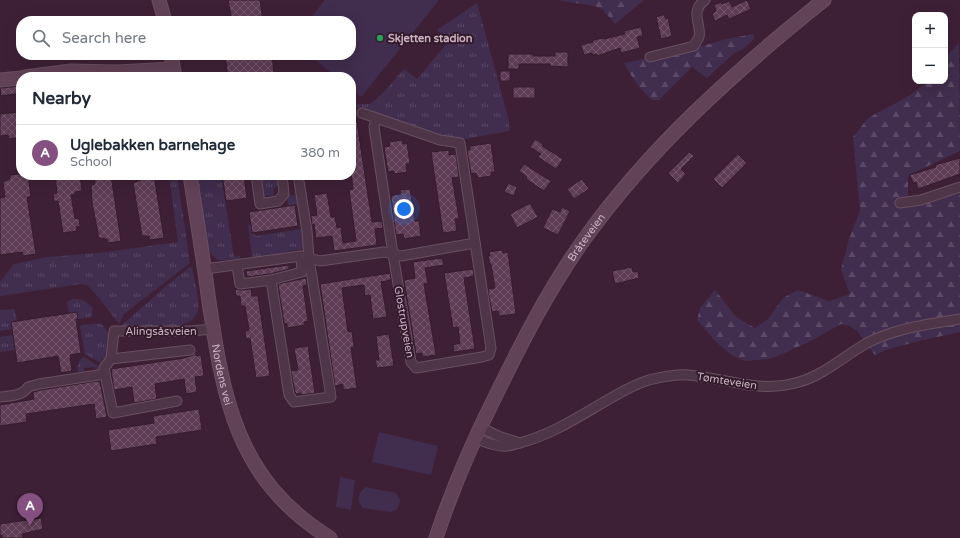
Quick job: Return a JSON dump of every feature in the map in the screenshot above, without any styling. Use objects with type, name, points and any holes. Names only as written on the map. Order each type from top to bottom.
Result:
[{"type":"main road","points":[[159,0],[163,16]]},
{"type":"main road","name":"Bråteveien","points":[[436,538],[453,490],[477,433],[513,360],[546,300],[573,256],[605,212],[660,149],[709,97],[772,42],[824,0]]},
{"type":"main road","points":[[172,60],[174,72]]},
{"type":"main road","points":[[63,72],[117,72]]},
{"type":"main road","points":[[0,80],[16,78]]},
{"type":"main road","name":"Nordens vei","points":[[191,180],[213,329],[223,383],[234,423],[249,456],[271,488],[299,516],[330,538]]},
{"type":"street","points":[[650,57],[694,46],[699,37],[696,14],[699,5],[705,0]]},
{"type":"street","name":"Glostrupveien","points":[[362,113],[440,140],[460,143],[491,348],[489,355],[416,368],[412,365],[409,358],[374,127],[376,118]]},
{"type":"street","points":[[257,180],[260,204],[278,201],[284,194],[283,180]]},
{"type":"street","points":[[237,266],[240,284],[272,280],[302,272],[307,231],[299,180]]},
{"type":"street","points":[[900,203],[921,200],[960,187]]},
{"type":"street","points":[[204,269],[305,257],[320,261],[384,252],[401,256],[475,243]]},
{"type":"street","points":[[272,280],[289,395],[294,402],[331,397],[305,257]]},
{"type":"street","name":"Tømteveien","points":[[477,433],[498,436],[520,443],[547,434],[623,391],[648,381],[672,376],[687,375],[745,386],[768,387],[789,385],[818,374],[864,345],[886,335],[910,327],[960,319]]},
{"type":"street","name":"Alingsåsveien","points":[[105,374],[104,368],[111,360],[114,330],[191,331],[213,329]]},
{"type":"street","name":"Alingsåsveien","points":[[111,360],[190,350]]},
{"type":"street","points":[[0,397],[21,394],[27,390],[28,387],[39,384],[105,374],[113,413],[177,401]]},
{"type":"green space","name":"Skjetten stadion","points":[[325,0],[439,0],[361,97],[356,93],[356,72],[330,72],[315,60],[356,60],[356,16],[312,16]]},
{"type":"green space","points":[[557,0],[644,0],[615,24],[602,9],[594,6]]},
{"type":"green space","points":[[477,3],[508,117],[510,131],[464,139],[438,135],[356,108],[356,104],[368,104],[377,99],[404,69],[417,79],[449,41],[437,30]]},
{"type":"green space","points":[[753,34],[754,39],[743,49],[733,54],[707,78],[692,67],[659,100],[652,100],[644,92],[624,63],[695,48],[726,39]]},
{"type":"green space","points":[[959,43],[960,151],[913,173],[908,177],[908,196],[913,202],[960,191],[960,332],[919,341],[886,350],[875,355],[858,332],[850,326],[841,324],[809,342],[775,357],[745,361],[733,356],[717,343],[697,320],[700,308],[715,290],[736,317],[755,328],[768,319],[783,298],[798,290],[829,301],[850,294],[841,270],[849,239],[860,211],[853,137],[868,118],[907,97],[925,84],[948,84],[948,55]]},
{"type":"green space","points":[[170,180],[178,180],[190,263],[124,314],[119,324],[87,285],[81,284],[0,296],[0,282],[14,264],[47,257],[99,253],[178,242]]},
{"type":"green space","points":[[198,180],[222,180],[234,257],[240,256],[240,259],[217,259],[208,247]]},
{"type":"green space","points":[[260,180],[281,180],[273,190],[274,195],[263,196]]},
{"type":"green space","points":[[294,180],[296,180],[303,231],[302,241],[304,242],[302,249],[257,258],[252,257],[248,225],[251,225],[252,232],[256,236],[301,229],[298,207],[296,204],[288,205],[287,195],[295,195]]},
{"type":"green space","points":[[190,267],[192,268],[198,301],[198,310],[194,318],[187,323],[165,328],[122,327],[122,325],[166,286]]},
{"type":"green space","points":[[72,299],[84,301],[93,308],[92,315],[90,317],[78,319],[77,312],[69,313],[67,302]]},
{"type":"green space","points":[[14,309],[17,321],[11,322],[12,329],[0,331],[0,310]]},
{"type":"green space","points":[[100,323],[107,331],[110,340],[109,350],[104,360],[102,358],[101,363],[85,354],[80,326]]},
{"type":"green space","points":[[13,335],[15,350],[0,352],[0,337]]},
{"type":"green space","points":[[84,357],[98,366],[98,371],[96,371],[95,367],[84,368],[85,373],[78,372],[78,363]]},
{"type":"green space","points":[[379,432],[438,446],[431,475],[372,462]]},
{"type":"green space","points":[[340,477],[355,480],[351,510],[336,507]]},
{"type":"green space","points":[[366,487],[396,493],[400,500],[398,508],[391,512],[363,508],[359,502],[359,497],[361,491]]},
{"type":"building","points":[[228,0],[260,0],[262,16],[231,16]]},
{"type":"building","points":[[747,0],[751,9],[729,19],[727,15],[715,21],[712,14],[716,11],[714,5],[729,1],[732,7]]},
{"type":"building","points":[[664,15],[666,19],[668,18],[672,36],[661,39],[656,17]]},
{"type":"building","points":[[641,27],[643,36],[637,37],[640,48],[621,53],[620,48],[597,56],[597,54],[592,55],[592,53],[584,55],[581,45],[593,42],[593,40],[625,34],[624,31]]},
{"type":"building","points":[[555,52],[568,52],[568,67],[550,66],[550,64],[519,64],[519,69],[508,69],[508,54],[555,56]]},
{"type":"building","points":[[226,60],[273,60],[274,72],[227,72]]},
{"type":"building","points":[[500,71],[510,71],[510,81],[500,81]]},
{"type":"building","points":[[16,86],[16,94],[1,96],[0,88]]},
{"type":"building","points":[[513,87],[535,87],[535,98],[513,98]]},
{"type":"building","points":[[16,112],[16,138],[9,139],[8,135],[0,136],[0,114]]},
{"type":"building","points":[[356,122],[372,222],[382,221],[383,228],[375,229],[377,245],[334,251],[332,236],[316,238],[311,216],[317,215],[314,195],[327,193],[331,217],[335,217],[337,228],[341,227],[343,243],[356,241],[349,190],[353,189],[352,180],[356,180]]},
{"type":"building","points":[[535,139],[543,144],[542,146],[563,159],[556,169],[538,157],[541,154],[530,147]]},
{"type":"building","points":[[402,140],[403,144],[407,143],[410,164],[406,164],[407,172],[394,174],[394,171],[388,172],[384,147],[390,146],[389,142]]},
{"type":"building","points":[[491,143],[495,172],[491,172],[491,176],[478,178],[476,173],[471,174],[467,150],[470,150],[470,146]]},
{"type":"building","points":[[449,150],[449,155],[456,154],[459,177],[452,178],[459,218],[455,219],[457,231],[443,233],[431,152]]},
{"type":"building","points":[[689,152],[694,156],[681,169],[686,174],[678,183],[668,173]]},
{"type":"building","points":[[738,154],[747,163],[722,188],[713,179]]},
{"type":"building","points":[[960,158],[960,174],[918,189],[916,182],[913,183],[910,175],[936,167],[935,165]]},
{"type":"building","points":[[524,164],[551,181],[544,191],[526,179],[527,177],[519,171]]},
{"type":"building","points":[[16,174],[16,180],[29,180],[31,197],[27,197],[36,254],[23,256],[22,252],[0,255],[0,198],[5,197],[3,182],[10,179],[10,175]]},
{"type":"building","points":[[582,179],[589,189],[574,199],[567,189]]},
{"type":"building","points":[[56,180],[81,180],[82,191],[75,192],[75,194],[71,195],[75,219],[79,218],[80,226],[76,227],[77,231],[63,233],[58,201],[54,201],[53,194],[57,193]]},
{"type":"building","points":[[95,180],[112,180],[121,241],[108,243],[107,239],[99,238],[92,203],[91,185],[95,184]]},
{"type":"building","points":[[141,180],[155,180],[164,238],[150,240],[149,236],[142,236],[133,183]]},
{"type":"building","points":[[223,180],[245,180],[247,198],[226,201]]},
{"type":"building","points":[[508,183],[517,187],[514,196],[504,192]]},
{"type":"building","points":[[410,189],[415,221],[419,221],[421,236],[404,239],[403,234],[396,235],[391,197],[393,195],[401,194],[400,190]]},
{"type":"building","points":[[530,203],[538,217],[517,228],[510,214]]},
{"type":"building","points":[[295,205],[298,226],[252,233],[249,212]]},
{"type":"building","points":[[562,207],[570,211],[558,235],[543,228],[552,209],[560,212]]},
{"type":"building","points":[[502,250],[503,253],[508,252],[516,314],[499,316],[498,311],[492,312],[488,291],[489,289],[495,288],[491,264],[488,256],[490,256],[489,252]]},
{"type":"building","points":[[442,258],[444,265],[425,268],[428,283],[424,284],[436,355],[422,357],[422,353],[416,354],[404,280],[415,278],[413,262]]},
{"type":"building","points":[[289,265],[289,269],[270,274],[247,277],[246,271]]},
{"type":"building","points":[[632,267],[633,272],[638,271],[639,278],[615,284],[612,271]]},
{"type":"building","points":[[473,269],[474,276],[464,278],[475,349],[454,352],[453,345],[460,343],[458,327],[453,328],[444,273]]},
{"type":"building","points":[[390,273],[391,280],[381,282],[387,317],[373,319],[370,295],[365,296],[364,285],[342,288],[348,332],[352,331],[354,347],[351,348],[357,388],[343,390],[343,384],[335,386],[320,284]]},
{"type":"building","points":[[306,278],[307,285],[303,286],[308,321],[304,322],[305,325],[287,328],[287,324],[284,323],[278,284]]},
{"type":"building","points":[[235,289],[251,289],[252,296],[258,296],[270,376],[256,378],[250,338],[246,339],[245,331],[249,330],[245,306],[241,306],[240,296],[236,296]]},
{"type":"building","points":[[77,312],[78,319],[76,319],[81,353],[70,355],[72,371],[61,373],[58,356],[17,363],[11,322]]},
{"type":"building","points":[[389,334],[394,366],[377,368],[375,360],[379,360],[376,336]]},
{"type":"building","points":[[308,346],[315,393],[302,395],[301,393],[297,394],[295,392],[291,371],[298,370],[294,348]]},
{"type":"building","points":[[195,353],[196,356],[201,355],[204,376],[195,377],[197,392],[186,394],[184,379],[155,384],[157,399],[134,403],[132,387],[114,390],[111,369],[184,358]]},
{"type":"building","points":[[97,381],[100,382],[107,417],[96,419],[94,404],[26,414],[27,422],[0,426],[0,405],[34,399],[33,392],[41,390]]},
{"type":"building","points":[[199,409],[202,430],[156,437],[157,444],[111,451],[108,430],[154,423],[153,416]]},
{"type":"building","points":[[41,518],[43,529],[22,534],[23,538],[2,538],[2,535],[0,536],[0,524]]},
{"type":"place","name":"Skjetten stadion","points":[[380,38]]},
{"type":"place","name":"Uglebakken barnehage","points":[[30,526]]}]
